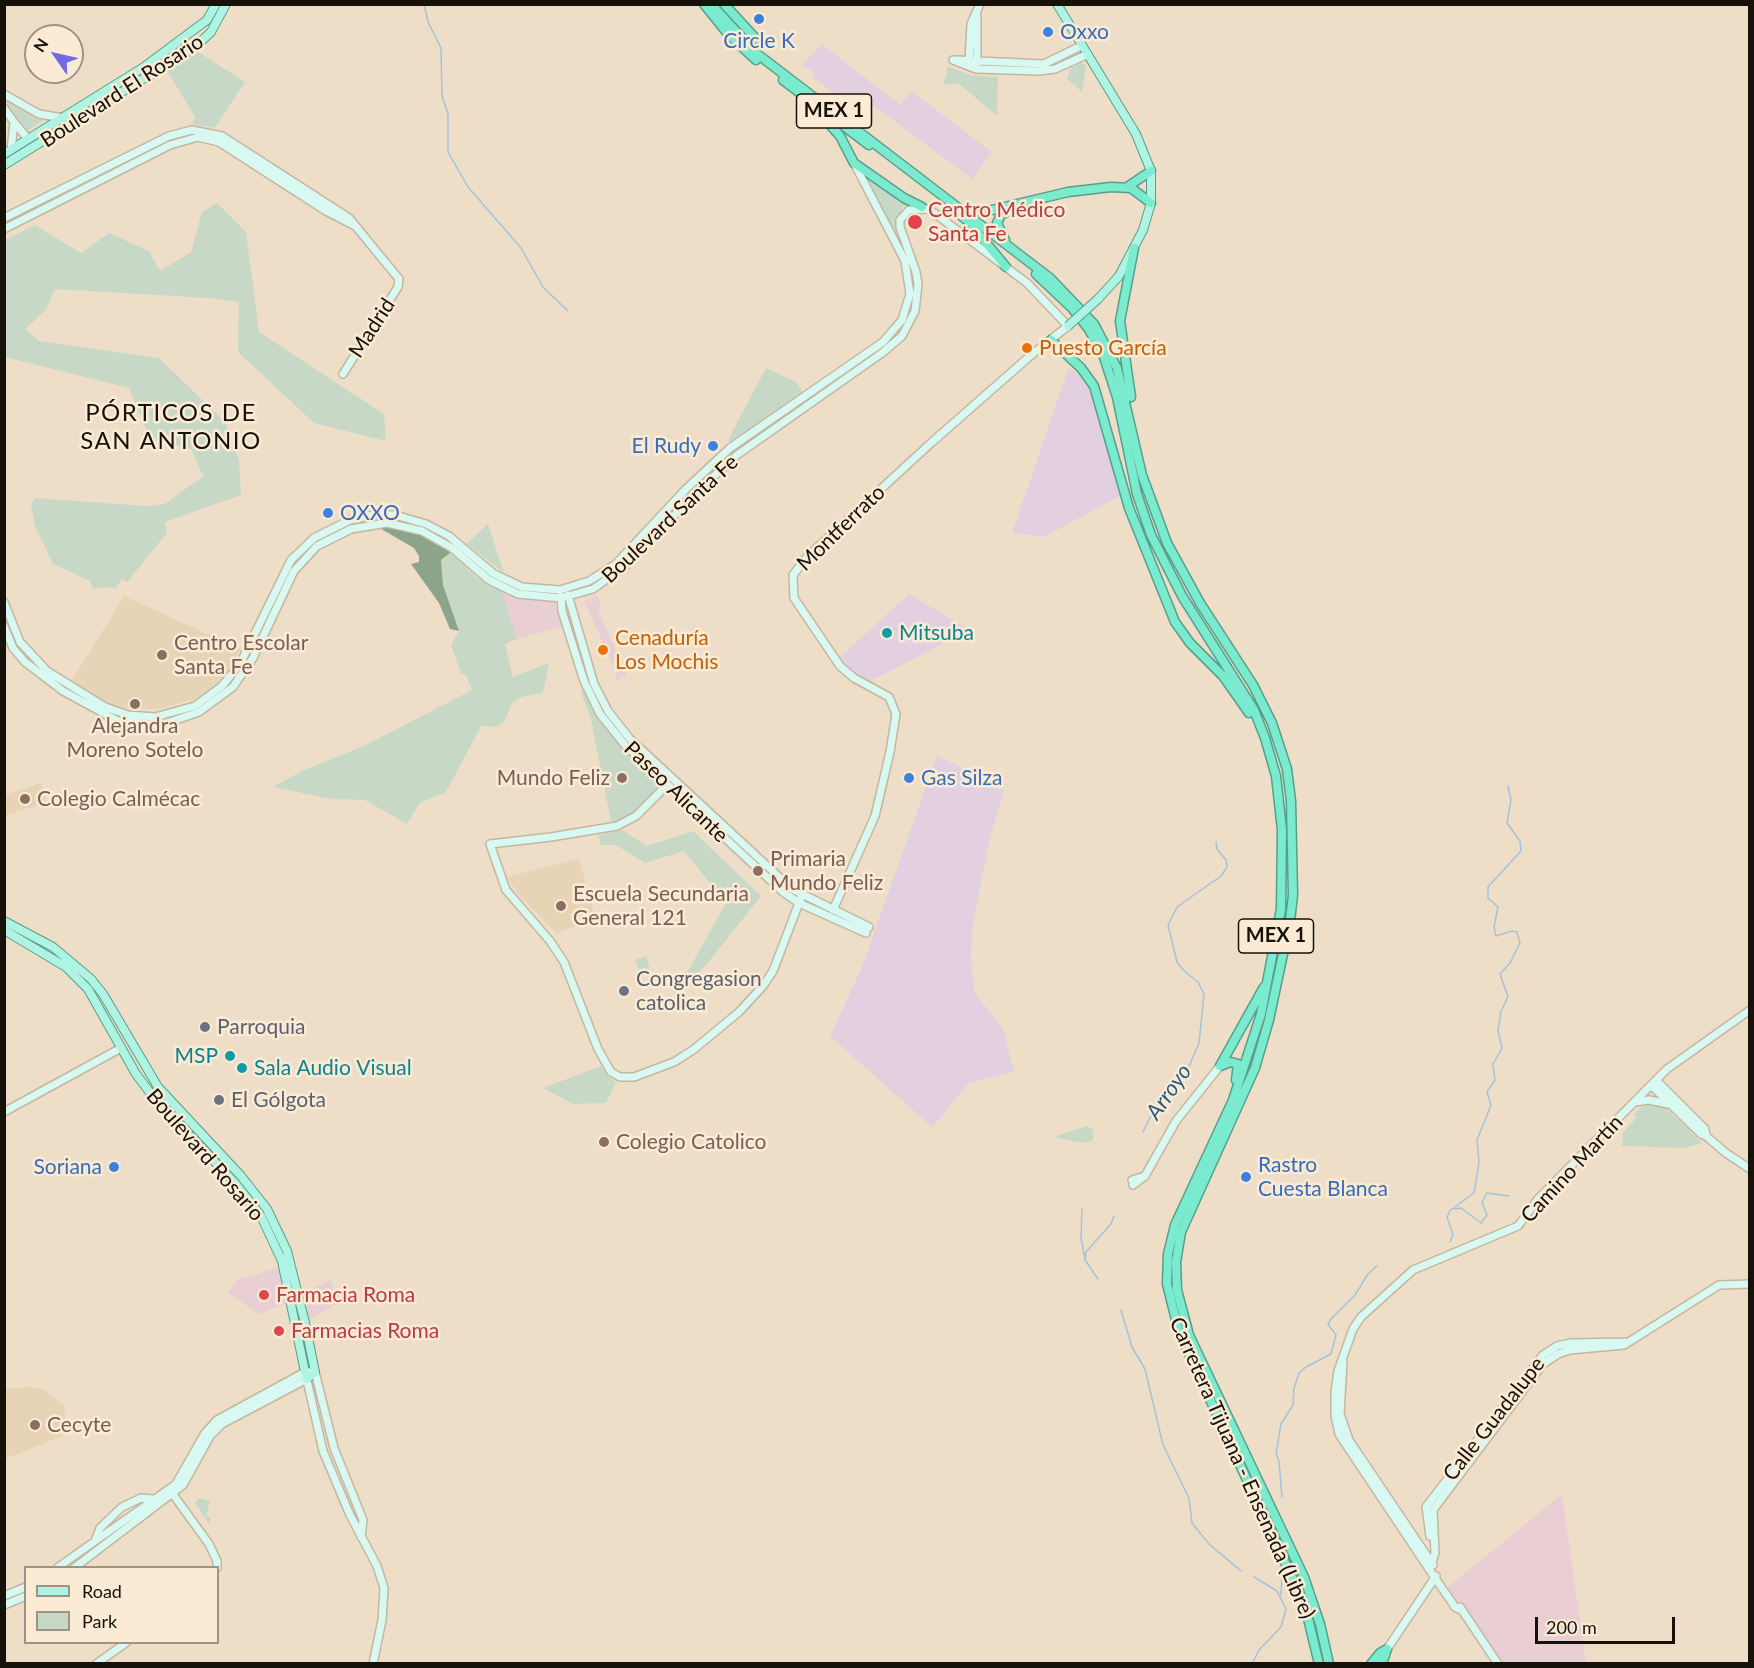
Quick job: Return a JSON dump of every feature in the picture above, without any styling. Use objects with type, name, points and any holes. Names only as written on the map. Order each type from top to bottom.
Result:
[{"type":"highway","name":"Carretera Tijuana - Ensenada (Libre)","points":[[704,4],[744,50],[1063,297],[1095,338],[1111,375],[1137,494],[1151,535],[1178,589],[1236,678],[1262,731],[1279,796],[1283,855],[1281,909],[1255,1037],[1233,1101],[1175,1225],[1168,1254],[1167,1284],[1179,1332],[1287,1561],[1311,1626],[1319,1664]]},
{"type":"highway","name":"Carretera Tijuana - Ensenada (Libre)","points":[[711,4],[756,52],[1008,245],[1067,293],[1094,324],[1117,368],[1130,415],[1142,475],[1167,543],[1189,585],[1264,705],[1287,769],[1291,801],[1293,895],[1264,1043],[1247,1089],[1185,1220],[1178,1247],[1176,1277],[1179,1302],[1190,1335],[1304,1577],[1320,1624],[1329,1664]]},
{"type":"highway","points":[[724,4],[756,39]]},
{"type":"highway","points":[[804,96],[840,136],[854,163],[904,198],[922,207]]},
{"type":"highway","points":[[1127,187],[1151,171]]},
{"type":"highway","points":[[964,211],[992,210],[1021,205],[1068,192],[1127,187],[1141,193],[1151,203]]},
{"type":"highway","points":[[1008,245],[997,223],[1004,212],[1021,205]]},
{"type":"highway","points":[[969,222],[1006,267]]},
{"type":"highway","points":[[1130,415],[1132,406],[1120,321],[1134,248]]},
{"type":"highway","points":[[1051,340],[1085,373],[1094,386],[1129,508],[1175,622],[1190,643],[1223,676],[1262,731]]},
{"type":"highway","points":[[1220,1066],[1268,979]]},
{"type":"highway","points":[[1220,1066],[1231,1062],[1239,1067],[1233,1101]]},
{"type":"highway","points":[[1311,1626],[1313,1664]]},
{"type":"highway","points":[[1371,1664],[1380,1653],[1387,1649]]},
{"type":"highway","points":[[1382,1664],[1387,1649]]},
{"type":"main road","name":"Boulevard El Rosario","points":[[8,152],[127,79],[207,20],[216,4]]},
{"type":"main road","name":"Boulevard El Rosario","points":[[4,165],[188,50],[211,32],[226,4]]},
{"type":"main road","points":[[1057,4],[1136,134],[1151,171],[1151,203],[1134,248],[1119,276],[1068,327]]},
{"type":"main road","points":[[181,40],[183,48],[188,50]]},
{"type":"main road","name":"Boulevard Rosario","points":[[4,921],[53,947],[86,973],[103,994],[134,1049],[162,1091],[257,1195],[273,1218],[281,1247],[306,1376]]},
{"type":"main road","points":[[4,930],[53,958],[73,974],[96,1001],[121,1048]]},
{"type":"main road","name":"Boulevard Rosario","points":[[121,1048],[154,1098],[252,1203],[281,1247],[296,1284],[315,1371]]},
{"type":"main road","points":[[154,1098],[162,1091]]},
{"type":"main road","points":[[306,1376],[315,1371]]},
{"type":"street","points":[[972,64],[980,4]]},
{"type":"street","points":[[972,64],[1044,64],[1081,46]]},
{"type":"street","points":[[972,64],[1046,70],[1086,55]]},
{"type":"street","points":[[4,94],[39,114],[63,118]]},
{"type":"street","points":[[4,108],[28,139]]},
{"type":"street","points":[[8,152],[14,122]]},
{"type":"street","points":[[4,218],[169,136],[192,130],[222,136],[347,220]]},
{"type":"street","points":[[4,229],[170,145],[198,136],[219,142],[347,220]]},
{"type":"street","name":"Boulevard Santa Fe","points":[[564,594],[610,569],[686,489],[730,448],[883,342],[902,320],[910,294],[905,261],[854,163]]},
{"type":"street","points":[[922,207],[938,214],[1028,284],[1068,327]]},
{"type":"street","name":"Boulevard Santa Fe","points":[[4,602],[7,625],[27,651],[48,671],[105,707],[128,715],[155,717],[195,706],[222,686],[240,664],[291,560],[314,538],[350,520],[383,515],[419,521],[449,536],[501,579],[522,587],[564,594],[593,589],[624,567],[700,489],[737,455],[882,353],[902,336],[917,304],[918,284],[900,227],[900,220],[909,210],[922,207]]},
{"type":"street","name":"Madrid","points":[[343,374],[400,282],[354,225],[347,220]]},
{"type":"street","name":"Montferrato","points":[[833,910],[874,816],[895,726],[895,708],[884,693],[854,678],[840,666],[794,598],[793,575],[806,558],[931,443],[1068,327]]},
{"type":"street","name":"Paseo Alicante","points":[[564,594],[570,639],[604,720],[626,746],[774,885],[800,899],[868,930],[833,910],[800,899],[630,739],[587,679]]},
{"type":"street","points":[[667,785],[636,816],[617,826],[490,844],[506,890],[550,941],[564,962],[598,1049],[611,1072],[620,1077],[634,1077],[674,1062],[693,1050],[739,1012],[763,986],[773,971],[800,899]]},
{"type":"street","name":"Camino Martín","points":[[1498,1664],[1461,1610],[1455,1607],[1430,1563],[1354,1460],[1339,1434],[1334,1406],[1338,1371],[1355,1325],[1405,1275],[1423,1264],[1518,1227],[1538,1199],[1654,1082],[1749,1010]]},
{"type":"street","points":[[4,1112],[121,1048]]},
{"type":"street","points":[[1132,1182],[1145,1176],[1179,1116],[1220,1066]]},
{"type":"street","points":[[1654,1082],[1670,1105],[1701,1134],[1707,1136],[1749,1169]]},
{"type":"street","points":[[1654,1082],[1705,1129],[1707,1136]]},
{"type":"street","points":[[1635,1102],[1654,1101],[1670,1105]]},
{"type":"street","name":"Calle Guadalupe","points":[[1430,1563],[1435,1547],[1433,1510],[1544,1364],[1558,1353],[1570,1350],[1624,1345],[1719,1285],[1749,1284]]},
{"type":"street","points":[[315,1371],[334,1448],[363,1520],[361,1537]]},
{"type":"street","points":[[77,1566],[171,1492],[181,1479],[205,1433],[217,1420],[306,1376],[323,1451],[380,1575],[384,1602],[373,1664]]},
{"type":"street","points":[[60,1566],[154,1499],[171,1492]]},
{"type":"street","points":[[171,1492],[209,1544],[217,1566]]},
{"type":"street","points":[[95,1541],[100,1528],[123,1507],[141,1498],[154,1499]]},
{"type":"street","points":[[1377,1664],[1436,1575]]},
{"type":"street","points":[[4,1596],[24,1588]]},
{"type":"street","points":[[4,1605],[24,1597]]},
{"type":"street","points":[[96,1664],[124,1644]]},
{"type":"shaded area","points":[[822,44],[900,105],[911,91],[992,152],[972,179],[865,99],[855,108],[812,77],[814,73],[802,65]]},
{"type":"shaded area","points":[[1069,367],[1088,385],[1094,398],[1120,496],[1044,537],[1012,533]]},
{"type":"shaded area","points":[[502,591],[555,603],[565,626],[517,639]]},
{"type":"shaded area","points":[[909,594],[969,630],[869,682],[847,668],[839,658]]},
{"type":"shaded area","points":[[597,595],[601,608],[598,610],[627,676],[616,681],[616,672],[584,601]]},
{"type":"shaded area","name":"Centro Escolar Santa Fe","points":[[124,596],[240,649],[230,669],[217,683],[195,699],[157,709],[135,709],[106,704],[71,682]]},
{"type":"shaded area","points":[[937,755],[964,769],[987,786],[1004,790],[989,842],[973,924],[971,954],[974,992],[1003,1028],[1014,1072],[969,1083],[932,1127],[830,1036],[862,967]]},
{"type":"shaded area","name":"Colegio Calmécac","points":[[41,783],[46,803],[5,815],[5,795]]},
{"type":"shaded area","name":"Escuela Secundaria General 121","points":[[579,859],[595,917],[557,934],[519,895],[507,877]]},
{"type":"shaded area","points":[[279,1267],[289,1303],[259,1314],[228,1293],[237,1280]]},
{"type":"shaded area","points":[[331,1280],[338,1303],[308,1320],[302,1293]]},
{"type":"shaded area","name":"Cecyte","points":[[31,1387],[43,1389],[64,1405],[66,1430],[62,1436],[5,1459],[5,1389]]},
{"type":"shaded area","points":[[1562,1494],[1586,1663],[1492,1663],[1442,1592]]},
{"type":"green space","points":[[195,50],[245,82],[215,128],[192,124],[195,117],[166,69]]},
{"type":"green space","points":[[1081,63],[1086,65],[1082,92],[1067,79],[1071,68]]},
{"type":"green space","points":[[947,66],[970,75],[998,77],[997,116],[958,83],[945,85],[943,82]]},
{"type":"green space","points":[[8,99],[46,119],[27,131],[6,102]]},
{"type":"green space","points":[[861,170],[909,204],[903,207],[896,220],[903,249]]},
{"type":"green space","points":[[217,203],[246,232],[259,332],[384,414],[386,441],[314,423],[238,352],[239,302],[208,298],[55,289],[45,311],[25,329],[39,341],[159,358],[226,423],[239,460],[241,495],[165,522],[167,533],[127,582],[122,579],[115,589],[110,587],[93,589],[90,581],[53,564],[35,526],[31,505],[35,498],[146,506],[165,504],[203,476],[191,449],[149,437],[129,388],[5,357],[5,240],[35,225],[81,253],[109,233],[149,251],[160,271],[191,252],[202,212]]},
{"type":"green space","points":[[766,368],[796,382],[805,395],[733,445],[728,440]]},
{"type":"green space","points":[[488,524],[504,573],[467,544]]},
{"type":"green space","points":[[376,526],[414,532],[445,546],[450,553],[441,560],[443,585],[459,631],[450,629],[439,603],[411,564],[419,562],[419,556],[414,548]]},
{"type":"green space","points":[[450,553],[479,579],[502,591],[517,639],[505,644],[513,677],[549,663],[543,693],[521,697],[511,704],[505,721],[496,727],[481,726],[446,792],[420,803],[407,824],[365,800],[332,799],[273,787],[304,770],[366,745],[472,690],[465,674],[461,674],[451,645],[459,631],[443,585],[441,560]]},
{"type":"green space","points":[[586,691],[605,726],[661,787],[625,820],[611,822],[591,720],[581,692]]},
{"type":"green space","points":[[622,830],[647,846],[693,831],[761,896],[706,965],[675,995],[670,982],[688,971],[726,903],[684,851],[645,863],[616,845],[601,845],[598,835]]},
{"type":"green space","points":[[646,956],[651,973],[642,976],[635,960]]},
{"type":"green space","points":[[601,1066],[608,1077],[616,1082],[606,1103],[573,1104],[543,1088]]},
{"type":"green space","points":[[1652,1103],[1666,1108],[1702,1143],[1685,1148],[1622,1146],[1623,1133],[1637,1117],[1634,1115],[1641,1107]]},
{"type":"green space","points":[[1087,1126],[1093,1129],[1093,1140],[1083,1143],[1056,1136]]},
{"type":"green space","points":[[199,1498],[210,1501],[206,1516],[211,1518],[209,1524],[195,1503]]},
{"type":"waterway","points":[[424,4],[428,22],[441,48],[442,96],[448,114],[448,152],[468,187],[521,248],[543,287],[568,311]]},
{"type":"waterway","points":[[596,697],[608,719]]},
{"type":"waterway","points":[[622,737],[640,755]]},
{"type":"waterway","points":[[659,772],[778,883],[798,897]]},
{"type":"waterway","points":[[1455,1207],[1474,1193],[1479,1163],[1477,1140],[1491,1105],[1487,1092],[1495,1080],[1493,1064],[1502,1048],[1498,1031],[1501,1011],[1508,997],[1500,974],[1510,963],[1520,943],[1517,932],[1512,931],[1496,936],[1494,927],[1498,907],[1488,898],[1488,887],[1521,851],[1520,841],[1507,823],[1511,800],[1508,786]]},
{"type":"waterway","name":"Arroyo","points":[[1143,1132],[1156,1105],[1187,1071],[1199,1043],[1204,994],[1198,982],[1177,962],[1168,925],[1177,907],[1221,876],[1227,867],[1226,860],[1217,849],[1216,842]]},
{"type":"waterway","points":[[803,899],[839,916]]},
{"type":"waterway","points":[[1450,1242],[1453,1235],[1447,1217],[1451,1209],[1461,1208],[1481,1223],[1487,1215],[1482,1202],[1487,1193],[1509,1196]]},
{"type":"waterway","points":[[1082,1209],[1081,1238],[1085,1259]]},
{"type":"waterway","name":"Arroyo","points":[[1098,1279],[1085,1260],[1086,1252],[1111,1224],[1114,1216]]},
{"type":"waterway","points":[[1282,1497],[1279,1461],[1276,1454],[1281,1424],[1293,1405],[1294,1388],[1299,1373],[1331,1354],[1336,1335],[1328,1324],[1355,1295],[1368,1274],[1377,1266]]},
{"type":"waterway","name":"Arroyo","points":[[1121,1310],[1132,1347],[1145,1369],[1163,1445],[1189,1498],[1192,1523],[1209,1544],[1241,1571]]},
{"type":"waterway","points":[[1281,1595],[1282,1574]]},
{"type":"waterway","name":"Arroyo","points":[[1252,1664],[1259,1650],[1281,1627],[1286,1609],[1277,1591],[1254,1577]]},
{"type":"place","name":"Circle K","points":[[759,19]]},
{"type":"place","name":"Oxxo","points":[[1048,32]]},
{"type":"place","name":"Centro Médico Santa Fe","points":[[915,222]]},
{"type":"place","name":"Puesto García","points":[[1027,348]]},
{"type":"place","name":"El Rudy","points":[[713,446]]},
{"type":"place","name":"OXXO","points":[[328,513]]},
{"type":"place","name":"Mitsuba","points":[[887,633]]},
{"type":"place","name":"Cenaduría Los Mochis","points":[[603,650]]},
{"type":"place","name":"Centro Escolar Santa Fe","points":[[162,655]]},
{"type":"place","name":"Alejandra Moreno Sotelo","points":[[135,704]]},
{"type":"place","name":"Mundo Feliz","points":[[622,778]]},
{"type":"place","name":"Gas Silza","points":[[909,778]]},
{"type":"place","name":"Colegio Calmécac","points":[[25,799]]},
{"type":"place","name":"Primaria Mundo Feliz","points":[[758,871]]},
{"type":"place","name":"Escuela Secundaria General 121","points":[[561,906]]},
{"type":"place","name":"Congregasion catolica","points":[[624,991]]},
{"type":"place","name":"Parroquia","points":[[205,1027]]},
{"type":"place","name":"MSP","points":[[230,1056]]},
{"type":"place","name":"Sala Audio Visual","points":[[242,1068]]},
{"type":"place","name":"El Gólgota","points":[[219,1100]]},
{"type":"place","name":"Colegio Catolico","points":[[604,1142]]},
{"type":"place","name":"Soriana","points":[[114,1167]]},
{"type":"place","name":"Rastro Cuesta Blanca","points":[[1246,1177]]},
{"type":"place","name":"Farmacia Roma","points":[[264,1295]]},
{"type":"place","name":"Farmacias Roma","points":[[279,1331]]},
{"type":"place","name":"Cecyte","points":[[35,1425]]},
{"type":"district","name":"PÓRTICOS DE SAN ANTONIO","points":[[171,427]]}]
